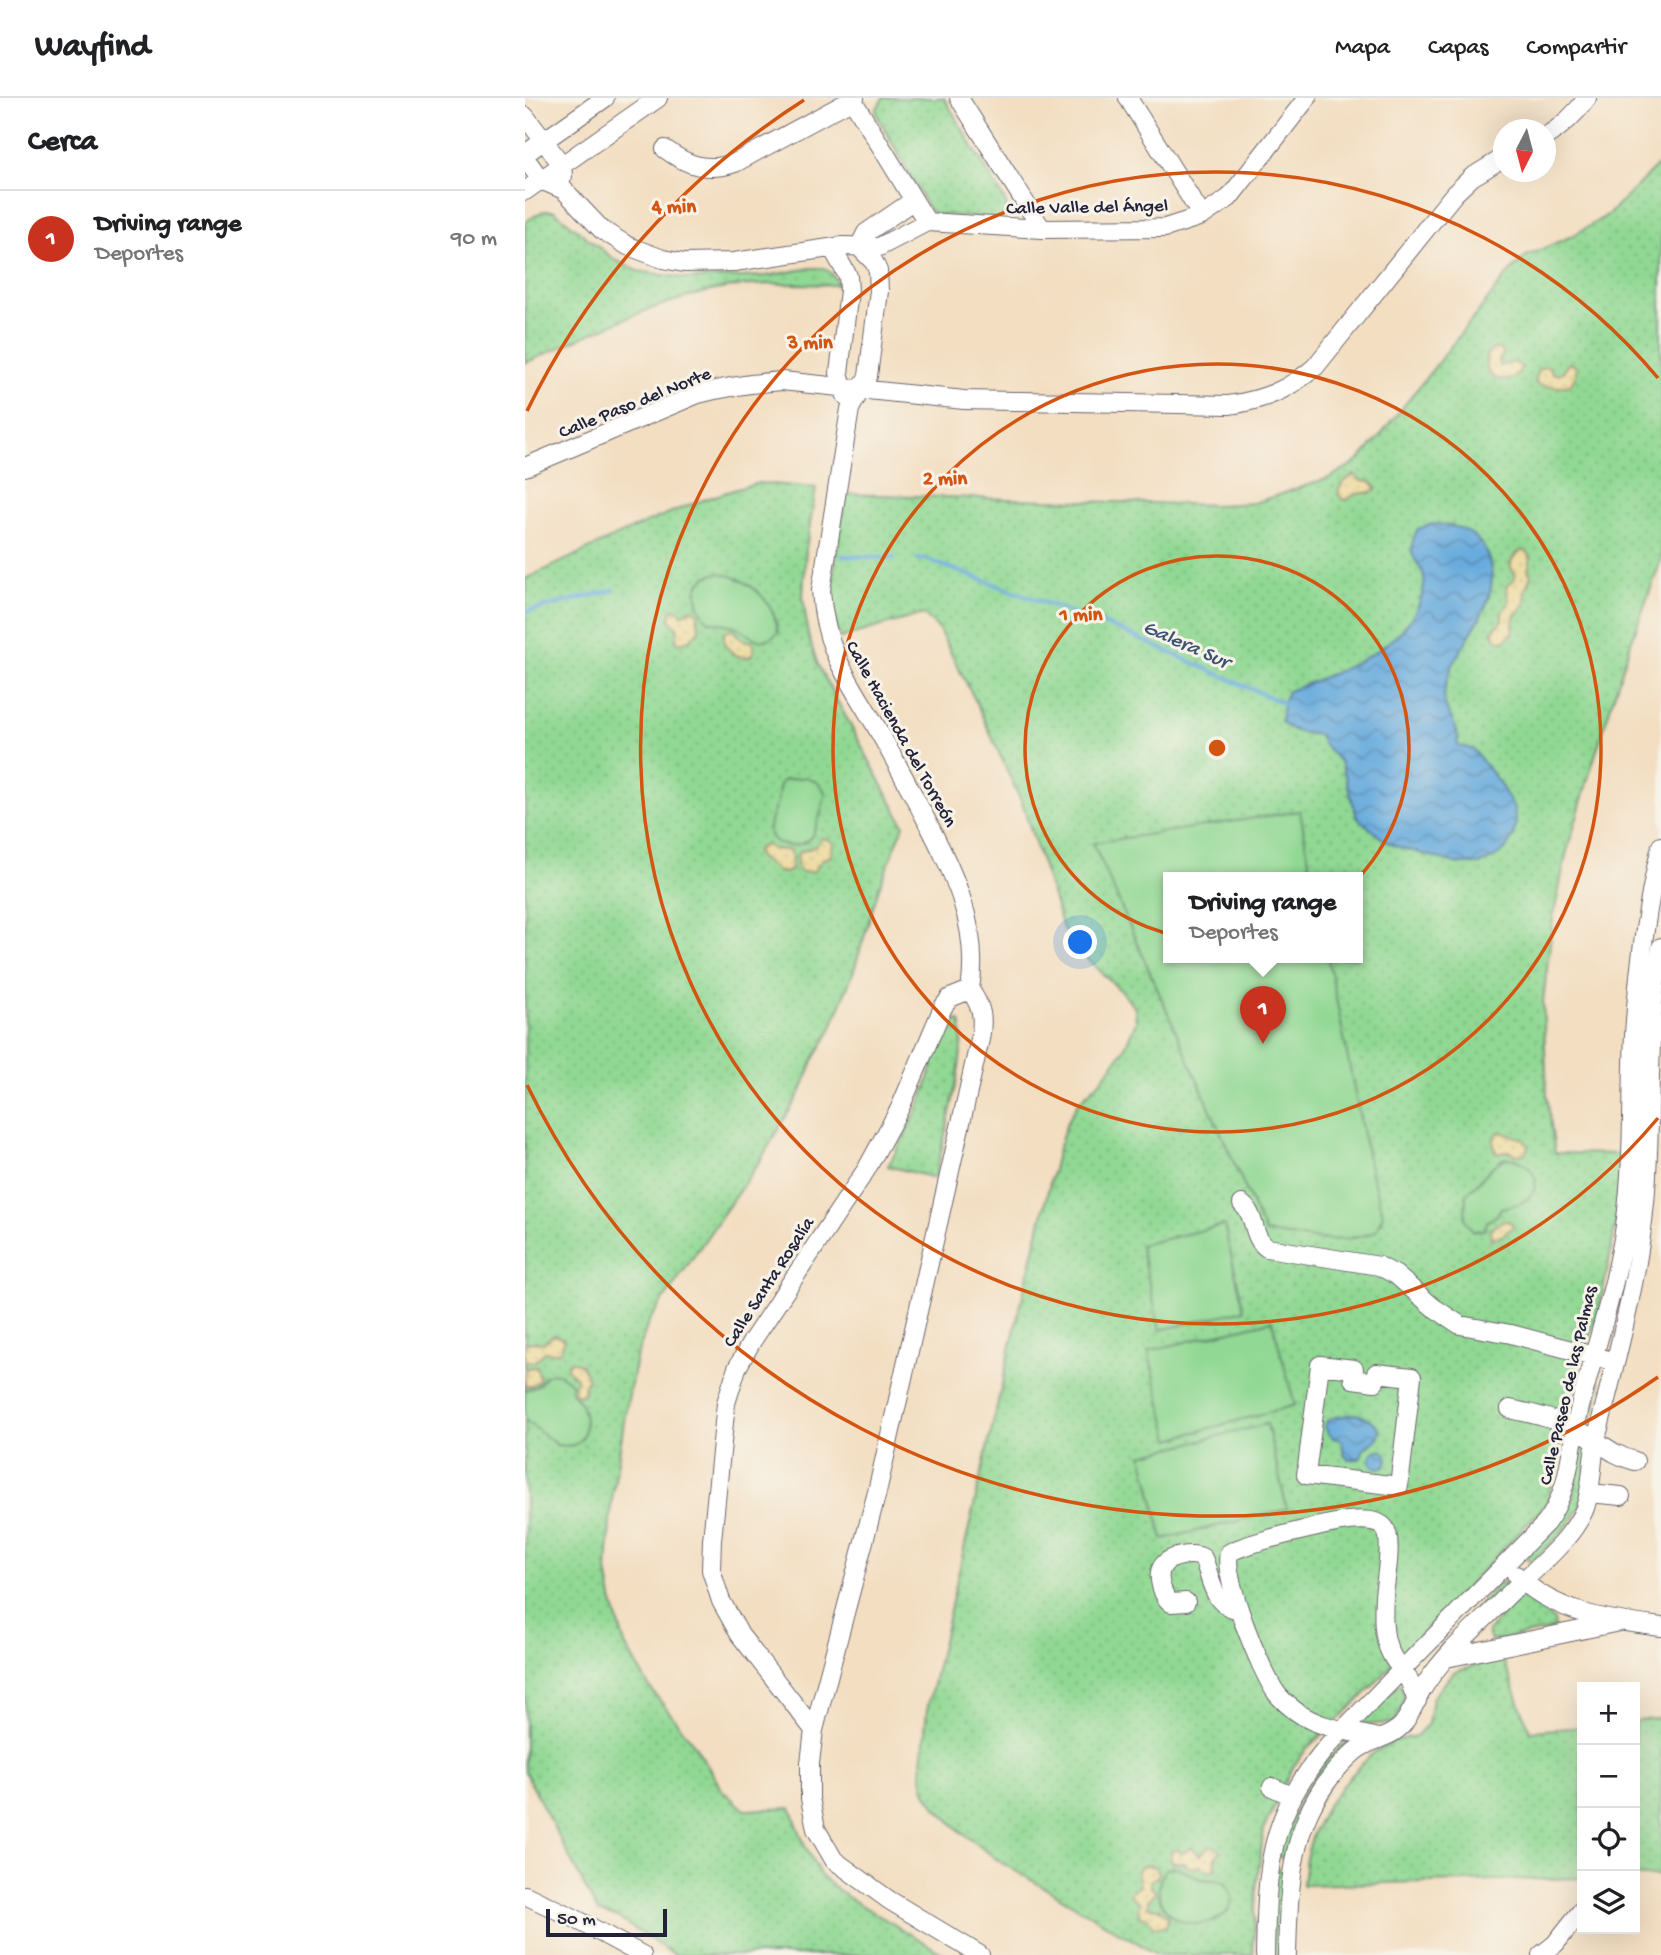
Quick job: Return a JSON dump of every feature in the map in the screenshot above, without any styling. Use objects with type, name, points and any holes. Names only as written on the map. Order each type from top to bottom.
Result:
[{"type":"street","points":[[604,98],[525,156],[541,180],[565,190],[602,230],[628,246],[663,259],[684,263],[734,262],[832,248],[879,247],[927,222],[853,99],[735,163],[722,167],[705,169],[691,165],[665,149]]},
{"type":"street","points":[[525,191],[658,98]]},
{"type":"street","points":[[959,98],[1042,229]]},
{"type":"street","points":[[1128,98],[1202,216]]},
{"type":"street","points":[[1556,131],[1575,115],[1587,98]]},
{"type":"street","name":"Calle Valle del Ángel","points":[[927,222],[1042,229],[1165,228],[1202,216],[1229,198],[1305,99]]},
{"type":"street","points":[[525,116],[562,165],[565,190]]},
{"type":"street","name":"Calle Paso del Norte","points":[[525,467],[698,394],[729,386],[782,381],[964,400],[1230,405],[1255,401],[1280,392],[1297,382],[1329,351],[1454,194],[1472,177],[1493,164]]},
{"type":"street","points":[[859,247],[866,233],[914,200]]},
{"type":"street","points":[[852,389],[868,376],[879,290],[878,271],[874,262],[859,247]]},
{"type":"street","name":"Calle Hacienda del Torreón","points":[[832,248],[848,276],[849,291],[839,373],[852,389],[821,590],[822,616],[835,657],[886,743],[953,871],[969,923],[972,945],[974,967],[969,990]]},
{"type":"street","name":"Calle Paseo de las Palmas","points":[[1265,1955],[1270,1858],[1274,1839],[1292,1796],[1314,1763],[1343,1730],[1546,1523],[1560,1501],[1565,1487],[1575,1428],[1625,1227],[1631,1167],[1637,1001],[1648,913],[1661,846]]},
{"type":"street","points":[[1287,1955],[1291,1869],[1306,1817],[1326,1783],[1361,1746],[1395,1731],[1402,1725],[1425,1685],[1446,1658],[1575,1527],[1581,1517],[1589,1493],[1596,1439],[1629,1305],[1643,1225],[1651,1123],[1652,1037],[1661,947]]},
{"type":"street","points":[[969,990],[979,1003],[982,1013],[981,1039],[877,1492],[814,1730],[810,1798],[816,1829],[834,1860],[889,1900],[980,1955]]},
{"type":"street","name":"Calle Santa Rosalía","points":[[814,1730],[740,1635],[722,1601],[712,1570],[712,1540],[726,1403],[737,1367],[752,1341],[866,1170],[899,1108],[943,1007],[950,998],[969,990]]},
{"type":"street","points":[[1242,1204],[1249,1212],[1258,1240],[1267,1248],[1379,1266],[1396,1275],[1445,1317],[1460,1325],[1511,1334],[1616,1361]]},
{"type":"street","points":[[1320,1365],[1354,1370],[1353,1379],[1375,1382],[1376,1373],[1412,1377],[1399,1486],[1307,1475],[1320,1365]]},
{"type":"street","points":[[1510,1409],[1544,1416],[1575,1428],[1596,1439],[1613,1454],[1635,1461]]},
{"type":"street","points":[[1589,1493],[1621,1496]]},
{"type":"street","points":[[1378,1738],[1322,1726],[1287,1704],[1270,1683],[1245,1629],[1239,1609],[1227,1558],[1231,1551],[1347,1521],[1368,1521],[1386,1529],[1389,1548],[1384,1598],[1386,1641],[1392,1658],[1403,1670],[1417,1701]]},
{"type":"street","points":[[1186,1602],[1171,1603],[1165,1597],[1161,1569],[1171,1560],[1198,1555],[1203,1558],[1219,1602],[1225,1607],[1239,1609]]},
{"type":"street","points":[[1504,1563],[1551,1601],[1570,1610],[1619,1622],[1661,1627]]},
{"type":"street","points":[[1446,1658],[1619,1622]]},
{"type":"street","points":[[1272,1787],[1292,1796]]},
{"type":"street","points":[[525,1895],[594,1928],[642,1955]]},
{"type":"street","points":[[1541,1955],[1555,1944],[1577,1916]]},
{"type":"green space","points":[[883,98],[944,98],[1005,201],[1005,214],[996,219],[935,214],[928,208],[878,117],[876,110]]},
{"type":"green space","points":[[1661,162],[1661,560],[1628,651],[1566,855],[1553,918],[1543,1002],[1547,1096],[1555,1153],[1621,1154],[1617,1216],[1598,1315],[1578,1364],[1547,1503],[1361,1698],[1306,1750],[1293,1767],[1264,1828],[1256,1889],[1253,1955],[1158,1955],[999,1861],[961,1832],[926,1793],[921,1774],[927,1710],[1057,1153],[1066,1125],[1077,1104],[1102,1079],[1123,1051],[1136,1022],[1135,1008],[1120,990],[1071,944],[1063,928],[1022,803],[975,700],[938,628],[923,614],[840,638],[835,621],[833,585],[846,494],[1217,505],[1254,503],[1329,478],[1358,461],[1376,441],[1508,274],[1526,256],[1574,235],[1609,214]]},
{"type":"green space","points":[[543,211],[554,211],[615,260],[638,271],[689,279],[766,276],[824,268],[839,285],[754,285],[700,294],[649,310],[525,363],[525,222]]},
{"type":"green space","points":[[759,483],[816,488],[806,548],[803,597],[808,635],[818,665],[904,825],[879,888],[854,970],[830,1032],[814,1059],[800,1093],[761,1159],[649,1321],[636,1358],[625,1415],[611,1505],[607,1571],[625,1645],[648,1685],[694,1744],[723,1791],[745,1810],[791,1808],[805,1846],[821,1876],[846,1896],[945,1955],[675,1955],[616,1917],[598,1912],[525,1772],[525,579],[669,513]]},
{"type":"green space","points":[[720,573],[741,580],[759,593],[771,610],[778,632],[771,638],[759,640],[731,625],[707,620],[699,605],[697,591],[703,579]]},
{"type":"green space","points":[[807,777],[819,784],[825,792],[812,835],[800,844],[787,846],[776,842],[771,838],[769,828],[780,784],[784,780]]},
{"type":"green space","points":[[1300,811],[1311,872],[1163,872],[1163,963],[1329,963],[1371,1174],[1383,1215],[1376,1231],[1335,1240],[1265,1233],[1093,843]]},
{"type":"green space","points":[[954,1019],[960,1021],[961,1052],[935,1178],[888,1166],[917,1110],[939,1044]]},
{"type":"green space","points":[[1506,1158],[1528,1166],[1535,1178],[1533,1192],[1521,1203],[1501,1208],[1497,1215],[1487,1222],[1484,1230],[1473,1231],[1465,1219],[1466,1194],[1494,1165]]},
{"type":"green space","points":[[1224,1225],[1244,1310],[1160,1330],[1140,1245]]},
{"type":"green space","points":[[1272,1321],[1295,1405],[1170,1439],[1148,1351]]},
{"type":"green space","points":[[559,1374],[571,1383],[571,1392],[583,1409],[584,1433],[574,1445],[557,1445],[525,1420],[525,1390],[537,1386],[545,1376]]},
{"type":"green space","points":[[1597,1381],[1600,1386],[1593,1415],[1587,1418],[1584,1416],[1594,1383]]},
{"type":"green space","points":[[1267,1424],[1287,1509],[1163,1539],[1142,1455]]},
{"type":"green space","points":[[1581,1441],[1588,1449],[1581,1505],[1558,1536],[1528,1561],[1526,1555],[1546,1537],[1570,1504],[1576,1482]]},
{"type":"green space","points":[[1506,1582],[1507,1585],[1426,1674],[1419,1670],[1498,1584]]},
{"type":"green space","points":[[1515,1598],[1528,1600],[1554,1620],[1555,1629],[1491,1641],[1488,1632]]},
{"type":"green space","points":[[1502,1657],[1530,1731],[1577,1727],[1577,1878],[1303,1885],[1306,1858],[1314,1831],[1327,1806],[1372,1754],[1394,1741],[1416,1736],[1428,1724],[1432,1698],[1454,1672]]},
{"type":"green space","points":[[1400,1684],[1404,1694],[1403,1704],[1393,1723],[1372,1724],[1360,1720]]},
{"type":"green space","points":[[1661,1718],[1661,1876],[1640,1876],[1640,1720]]},
{"type":"green space","points":[[1354,1735],[1359,1735],[1286,1856],[1281,1858],[1278,1856],[1279,1847],[1303,1793],[1324,1763]]},
{"type":"green space","points":[[1177,1867],[1200,1879],[1224,1881],[1231,1895],[1230,1907],[1223,1916],[1211,1922],[1197,1924],[1182,1921],[1169,1913],[1160,1900],[1160,1884],[1166,1869]]},
{"type":"green space","points":[[1275,1870],[1283,1871],[1280,1955],[1272,1955]]},
{"type":"sand","points":[[1496,348],[1504,353],[1499,360],[1500,366],[1514,362],[1521,367],[1513,378],[1499,379],[1488,371],[1487,354]]},
{"type":"sand","points":[[1568,363],[1576,366],[1576,376],[1570,385],[1537,385],[1539,369],[1549,367],[1552,373],[1558,374],[1563,372]]},
{"type":"sand","points":[[1355,475],[1361,481],[1371,482],[1377,488],[1343,500],[1338,494],[1340,488]]},
{"type":"sand","points":[[1521,551],[1526,551],[1530,558],[1528,570],[1531,576],[1525,590],[1525,604],[1514,617],[1512,634],[1504,641],[1499,641],[1492,632],[1502,620],[1502,612],[1509,602],[1506,587],[1514,580],[1515,575],[1511,562]]},
{"type":"sand","points":[[672,609],[679,610],[681,615],[693,609],[698,613],[699,630],[690,640],[679,643],[676,639],[678,629],[670,619]]},
{"type":"sand","points":[[732,630],[743,640],[753,642],[754,651],[751,656],[740,656],[728,648],[724,632]]},
{"type":"sand","points":[[825,838],[833,843],[831,856],[822,860],[813,872],[801,872],[797,866],[798,853],[816,846]]},
{"type":"sand","points":[[766,845],[772,849],[789,850],[792,857],[791,870],[778,872],[761,859],[756,853],[758,848]]},
{"type":"sand","points":[[1500,1132],[1524,1139],[1528,1147],[1525,1154],[1517,1155],[1509,1151],[1497,1154],[1494,1142],[1495,1136]]},
{"type":"sand","points":[[1504,1220],[1512,1223],[1513,1227],[1502,1236],[1491,1239],[1490,1229]]},
{"type":"sand","points":[[554,1335],[564,1339],[561,1351],[545,1352],[534,1362],[525,1361],[525,1344],[543,1343]]},
{"type":"sand","points":[[570,1361],[581,1364],[588,1379],[582,1395],[574,1393],[576,1378],[568,1371],[567,1365]]},
{"type":"sand","points":[[537,1367],[540,1380],[531,1386],[525,1386],[525,1369]]},
{"type":"sand","points":[[1213,1846],[1221,1851],[1215,1858],[1216,1869],[1211,1871],[1200,1866],[1189,1868],[1184,1863],[1174,1863],[1171,1860],[1171,1851],[1178,1849],[1181,1854],[1192,1847],[1200,1856]]},
{"type":"sand","points":[[1140,1867],[1155,1867],[1159,1872],[1158,1876],[1150,1881],[1155,1894],[1148,1899],[1148,1907],[1158,1908],[1168,1917],[1164,1927],[1154,1927],[1147,1917],[1140,1917],[1140,1903],[1130,1895],[1132,1890],[1140,1886],[1137,1872]]},
{"type":"water","points":[[1432,524],[1448,525],[1470,533],[1482,544],[1492,572],[1491,591],[1485,608],[1456,659],[1444,696],[1445,706],[1457,731],[1458,746],[1473,749],[1500,784],[1514,808],[1516,823],[1513,837],[1505,850],[1481,864],[1459,864],[1385,841],[1357,817],[1341,763],[1323,744],[1319,735],[1293,730],[1281,721],[1283,703],[1288,691],[1330,675],[1372,654],[1391,641],[1407,625],[1418,607],[1424,585],[1422,571],[1413,555],[1413,540],[1418,529]]},
{"type":"water","points":[[1355,1414],[1377,1425],[1379,1434],[1376,1440],[1365,1447],[1360,1459],[1348,1459],[1344,1455],[1342,1441],[1330,1436],[1325,1427],[1326,1422],[1335,1417]]},
{"type":"water","points":[[1375,1450],[1383,1450],[1388,1459],[1386,1466],[1375,1468],[1370,1463],[1370,1455]]},
{"type":"waterway","name":"Galera Sur","points":[[842,556],[894,558]]},
{"type":"waterway","name":"Galera Sur","points":[[918,559],[925,559],[1117,629],[1283,703]]},
{"type":"waterway","name":"Galera Sur","points":[[525,612],[614,590]]},
{"type":"place","name":"Driving range","points":[[1263,1044]]}]
